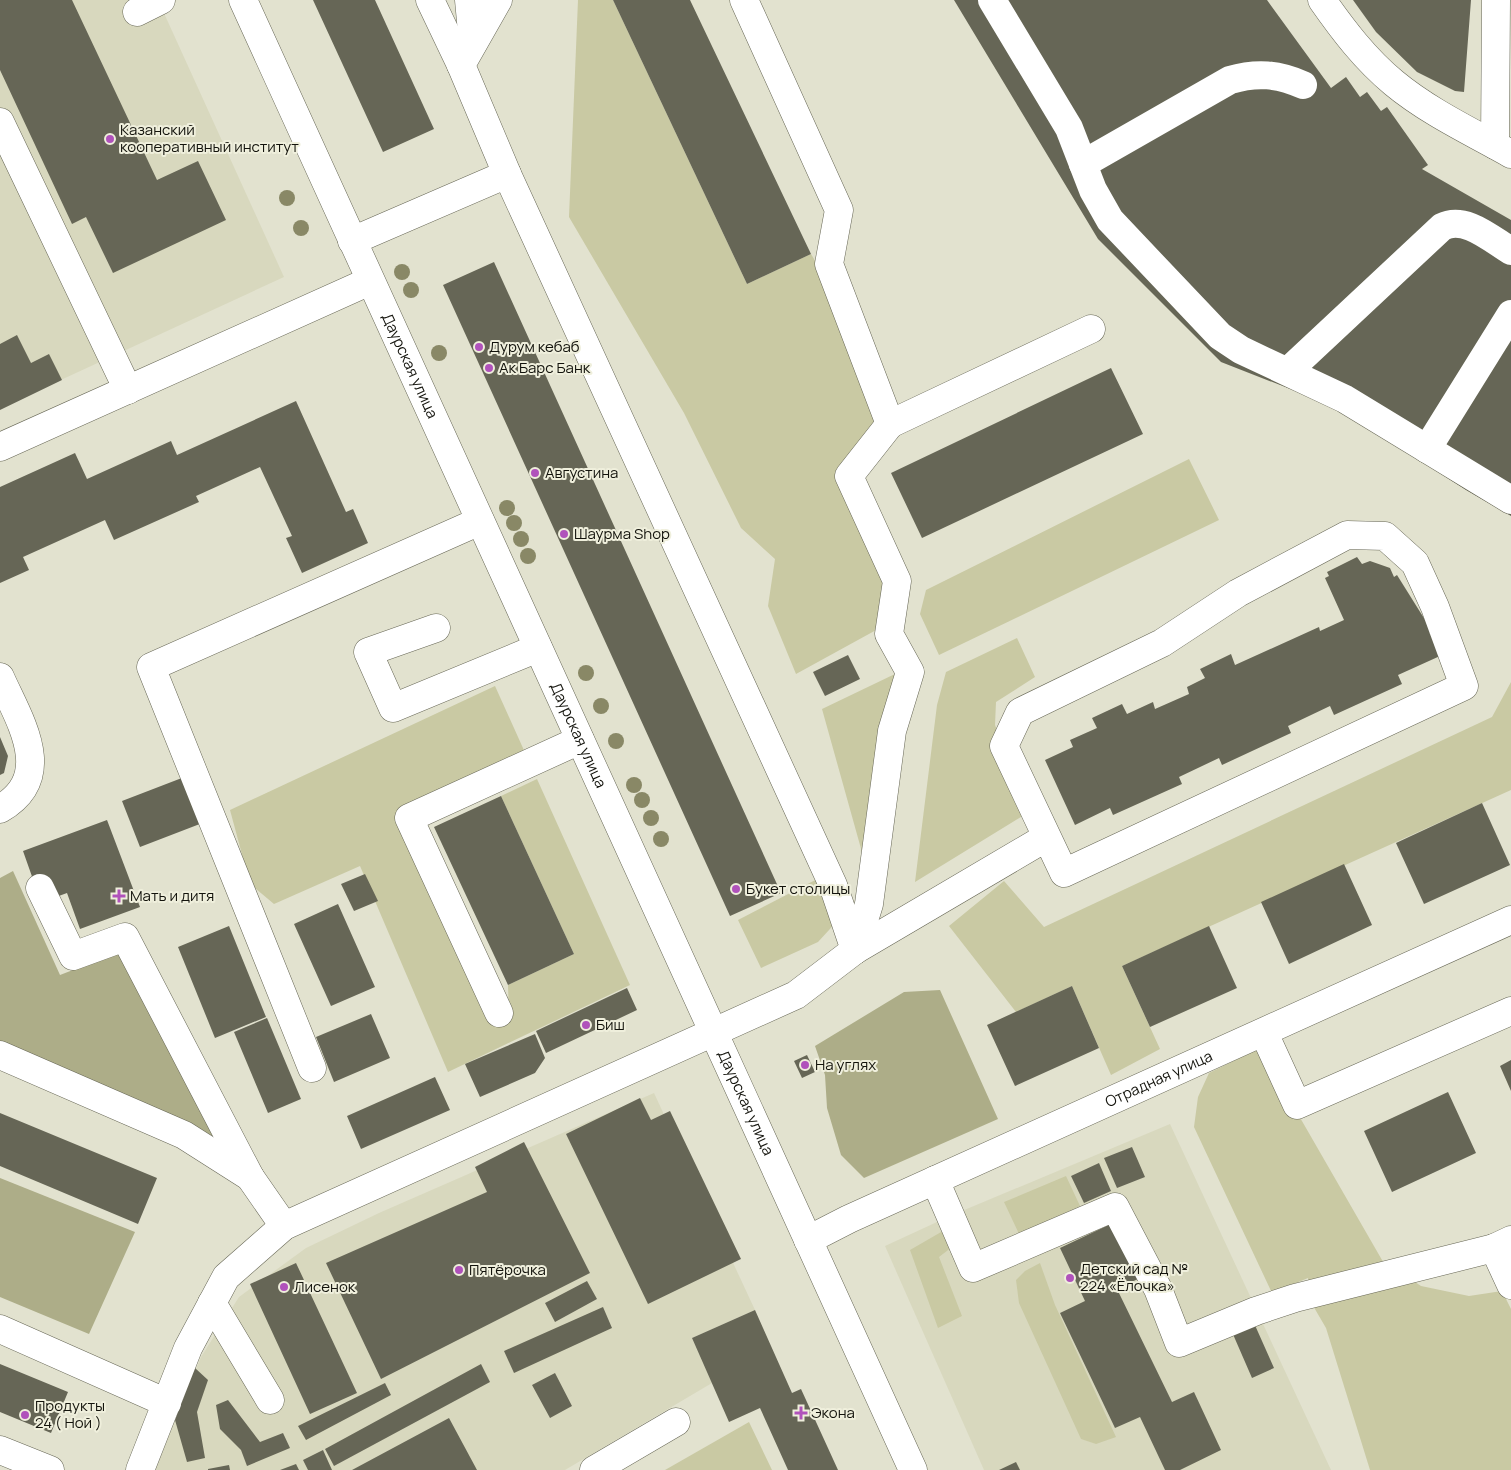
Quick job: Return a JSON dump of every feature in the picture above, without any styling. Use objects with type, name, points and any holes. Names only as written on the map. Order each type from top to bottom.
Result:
[{"type":"street","points":[[136,12],[161,0]]},
{"type":"street","name":"Даурская улица","points":[[243,0],[913,1470]]},
{"type":"street","points":[[430,0],[467,54],[507,174],[833,885],[855,950]]},
{"type":"street","points":[[467,54],[468,0]]},
{"type":"street","points":[[467,54],[498,0]]},
{"type":"street","points":[[744,0],[840,210],[829,264],[890,424]]},
{"type":"street","points":[[992,0],[1069,128],[1093,190],[1110,220],[1220,336],[1241,350],[1346,399],[1511,500]]},
{"type":"street","points":[[1322,0],[1361,51],[1393,82],[1421,103],[1503,150]]},
{"type":"street","points":[[1496,0],[1503,150]]},
{"type":"street","points":[[1083,164],[1230,80],[1257,74],[1272,75],[1303,85]]},
{"type":"street","points":[[0,122],[128,390]]},
{"type":"street","points":[[352,241],[507,174]]},
{"type":"street","points":[[1288,371],[1442,227],[1448,224],[1461,223],[1511,251]]},
{"type":"street","points":[[0,447],[370,281]]},
{"type":"street","points":[[1427,449],[1511,314]]},
{"type":"street","points":[[855,950],[869,904],[892,731],[910,672],[889,634],[897,581],[849,476],[890,424],[1091,330]]},
{"type":"street","points":[[312,1068],[151,667],[480,521]]},
{"type":"street","points":[[1347,535],[1385,536],[1415,563],[1435,607],[1464,686],[1064,873],[1046,837],[1004,746],[1020,712],[1162,643],[1238,592],[1347,535]]},
{"type":"street","points":[[436,628],[368,652],[393,708],[538,648]]},
{"type":"street","points":[[0,677],[28,739],[31,752],[27,780],[20,793],[10,803],[0,809]]},
{"type":"street","points":[[499,1013],[409,818],[580,740]]},
{"type":"street","points":[[140,1470],[188,1348],[226,1277],[284,1226],[796,995],[855,950],[1046,837]]},
{"type":"street","points":[[40,888],[73,956],[124,938],[250,1177],[284,1226]]},
{"type":"street","name":"Отрадная улица","points":[[808,1240],[849,1219],[1511,920]]},
{"type":"street","points":[[1264,1033],[1298,1105],[1511,1011]]},
{"type":"street","points":[[0,1055],[184,1135],[250,1177]]},
{"type":"street","points":[[935,1180],[973,1268],[1115,1207],[1158,1289],[1179,1343],[1256,1311],[1295,1298],[1503,1244],[1511,1285]]},
{"type":"street","points":[[212,1303],[270,1400]]},
{"type":"street","points":[[0,1329],[167,1402]]},
{"type":"street","points":[[594,1470],[676,1422]]},
{"type":"street","points":[[0,1450],[50,1470]]},
{"type":"shaded area","name":"Казанский кооперативный институт","points":[[0,0],[158,0],[284,277],[0,408]]},
{"type":"shaded area","points":[[578,0],[613,0],[747,284],[811,254],[826,279],[880,423],[841,474],[889,582],[878,629],[796,674],[768,606],[775,559],[741,528],[684,413],[569,217]]},
{"type":"shaded area","points":[[1189,459],[1219,520],[939,655],[920,614],[926,590]]},
{"type":"shaded area","points":[[1017,638],[1035,677],[996,702],[995,725],[1029,812],[915,882],[937,705],[946,672]]},
{"type":"shaded area","points":[[897,673],[865,863],[822,709]]},
{"type":"shaded area","points":[[1511,682],[1511,790],[1122,966],[1160,1049],[1111,1075],[1072,986],[1016,1012],[949,926],[1004,881],[1044,927],[1492,717]]},
{"type":"shaded area","points":[[495,686],[527,757],[404,814],[509,1018],[508,985],[574,954],[501,796],[537,779],[630,985],[448,1072],[360,866],[274,904],[250,884],[230,810]]},
{"type":"shaded area","points":[[13,871],[60,975],[122,951],[220,1146],[0,1046],[0,878]]},
{"type":"shaded area","points":[[823,876],[840,918],[818,942],[761,968],[738,920]]},
{"type":"shaded area","points":[[940,990],[998,1119],[864,1178],[841,1155],[827,1108],[825,1075],[815,1046],[904,992]]},
{"type":"shaded area","points":[[1260,1048],[1382,1260],[1421,1286],[1469,1296],[1502,1291],[1511,1309],[1511,1470],[1370,1470],[1326,1328],[1312,1304],[1308,1278],[1272,1293],[1194,1127],[1198,1097],[1209,1073]]},
{"type":"shaded area","points":[[654,1093],[755,1310],[692,1338],[712,1383],[565,1470],[155,1470],[201,1357],[239,1297],[306,1248],[379,1213]]},
{"type":"shaded area","name":"Детский сад № 224 «Ёлочка»","points":[[1170,1124],[1331,1470],[984,1470],[885,1246],[950,1216]]},
{"type":"shaded area","points":[[1066,1176],[1080,1206],[1019,1234],[1004,1202]]},
{"type":"shaded area","points":[[0,1178],[135,1232],[89,1334],[0,1297]]},
{"type":"shaded area","points":[[948,1228],[956,1244],[939,1257],[962,1316],[938,1328],[910,1250]]},
{"type":"shaded area","points":[[1040,1263],[1055,1305],[1116,1437],[1096,1444],[1081,1439],[1019,1303],[1016,1280],[1025,1271]]},
{"type":"shaded area","points":[[749,1422],[772,1470],[665,1470]]},
{"type":"building","points":[[0,0],[72,0],[157,180],[198,161],[226,220],[113,273],[86,217],[72,224],[0,70]]},
{"type":"building","points":[[313,0],[375,0],[434,129],[383,152]]},
{"type":"building","points":[[613,0],[690,0],[811,254],[747,284]]},
{"type":"building","points":[[954,0],[1267,0],[1331,88],[1346,77],[1360,97],[1367,92],[1381,111],[1387,107],[1428,165],[1422,169],[1511,220],[1511,516],[1466,490],[1339,408],[1221,362],[1098,239]]},
{"type":"building","points":[[1353,0],[1471,0],[1464,92],[1455,91],[1417,72],[1376,32]]},
{"type":"building","points":[[494,262],[781,893],[730,916],[443,285]]},
{"type":"building","points":[[17,335],[31,363],[49,354],[62,380],[0,410],[0,344]]},
{"type":"building","points":[[1111,368],[1143,434],[922,538],[891,473]]},
{"type":"building","points":[[296,401],[346,512],[353,509],[368,543],[302,573],[286,538],[292,536],[260,467],[196,496],[199,502],[114,540],[105,520],[23,557],[29,570],[0,583],[0,487],[75,453],[87,479],[171,441],[177,455]]},
{"type":"building","points":[[1357,557],[1362,564],[1370,561],[1390,568],[1394,577],[1397,575],[1432,631],[1429,632],[1440,656],[1398,675],[1402,684],[1334,715],[1330,706],[1288,726],[1291,733],[1222,765],[1219,758],[1179,777],[1182,784],[1113,815],[1110,808],[1075,825],[1045,760],[1073,747],[1070,740],[1097,728],[1092,718],[1122,704],[1127,714],[1153,702],[1155,709],[1189,694],[1187,687],[1205,678],[1200,669],[1231,654],[1235,665],[1319,627],[1320,631],[1344,620],[1325,578],[1329,576],[1327,572]]},
{"type":"building","points":[[848,655],[860,679],[825,696],[813,672]]},
{"type":"building","points":[[0,737],[8,756],[4,773],[0,775]]},
{"type":"building","points":[[187,776],[205,822],[140,847],[122,801]]},
{"type":"building","points":[[501,796],[574,954],[508,985],[434,827]]},
{"type":"building","points":[[1482,803],[1510,865],[1424,904],[1396,843]]},
{"type":"building","points":[[107,820],[140,907],[80,929],[67,893],[56,897],[35,885],[23,851]]},
{"type":"building","points":[[1344,864],[1372,925],[1289,964],[1261,902]]},
{"type":"building","points":[[365,874],[378,901],[354,911],[341,884]]},
{"type":"building","points":[[338,904],[375,987],[331,1006],[294,924]]},
{"type":"building","points":[[229,926],[266,1017],[215,1038],[178,947]]},
{"type":"building","points":[[1209,926],[1237,988],[1150,1027],[1122,966]]},
{"type":"building","points":[[1072,986],[1099,1048],[1015,1086],[987,1025]]},
{"type":"building","points":[[627,988],[637,1010],[546,1053],[536,1031]]},
{"type":"building","points":[[371,1014],[390,1058],[334,1082],[316,1037]]},
{"type":"building","points":[[267,1018],[301,1099],[268,1113],[234,1032]]},
{"type":"building","points":[[535,1034],[545,1058],[535,1073],[480,1097],[465,1064]]},
{"type":"building","points":[[807,1055],[815,1072],[802,1078],[794,1061]]},
{"type":"building","points":[[1511,1060],[1511,1091],[1500,1066]]},
{"type":"building","points":[[435,1077],[450,1110],[361,1149],[347,1116]]},
{"type":"building","points":[[1448,1092],[1476,1153],[1392,1192],[1364,1131]]},
{"type":"building","points":[[640,1098],[651,1120],[670,1111],[741,1259],[648,1304],[566,1134]]},
{"type":"building","points":[[0,1113],[157,1178],[138,1224],[0,1166]]},
{"type":"building","points":[[524,1142],[590,1273],[381,1379],[326,1263],[487,1192],[475,1167]]},
{"type":"building","points":[[1132,1147],[1145,1177],[1117,1188],[1104,1158]]},
{"type":"building","points":[[1099,1163],[1111,1191],[1084,1203],[1071,1176]]},
{"type":"building","points":[[1115,1222],[1142,1277],[1117,1289],[1172,1402],[1194,1392],[1221,1450],[1180,1470],[1165,1470],[1140,1417],[1115,1428],[1060,1313],[1085,1301],[1060,1248]]},
{"type":"building","points":[[296,1263],[357,1393],[310,1414],[250,1284]]},
{"type":"building","points":[[587,1281],[597,1299],[555,1322],[545,1303]]},
{"type":"building","points":[[603,1307],[612,1328],[514,1373],[504,1351]]},
{"type":"building","points":[[755,1310],[792,1393],[801,1389],[838,1470],[788,1470],[760,1408],[729,1422],[692,1338]]},
{"type":"building","points":[[1254,1323],[1274,1368],[1252,1378],[1232,1332]]},
{"type":"building","points":[[0,1364],[68,1392],[51,1433],[0,1412]]},
{"type":"building","points":[[481,1364],[490,1382],[334,1466],[325,1449]]},
{"type":"building","points":[[195,1368],[208,1380],[197,1412],[205,1458],[187,1462],[175,1420]]},
{"type":"building","points":[[555,1373],[572,1406],[550,1418],[532,1385]]},
{"type":"building","points":[[385,1383],[391,1395],[306,1440],[298,1426]]},
{"type":"building","points":[[228,1400],[260,1442],[283,1433],[290,1448],[247,1466],[241,1450],[220,1429],[216,1405]]},
{"type":"building","points":[[449,1418],[477,1470],[352,1470]]},
{"type":"building","points":[[323,1450],[332,1470],[308,1470],[303,1460]]},
{"type":"building","points":[[1016,1462],[1020,1470],[999,1470]]},
{"type":"building","points":[[296,1464],[299,1470],[280,1470]]},
{"type":"building","points":[[229,1465],[230,1470],[208,1470],[208,1469]]},
{"type":"place","name":"Казанский кооперативный институт","points":[[110,139]]},
{"type":"place","name":"Дурум кебаб","points":[[479,347]]},
{"type":"place","name":"Ак Барс Банк","points":[[489,368]]},
{"type":"place","name":"Августина","points":[[535,473]]},
{"type":"place","name":"Шаурма Shop","points":[[564,534]]},
{"type":"place","name":"Букет столицы","points":[[736,889]]},
{"type":"place","name":"Мать и дитя","points":[[119,896]]},
{"type":"place","name":"Биш","points":[[586,1025]]},
{"type":"place","name":"На углях","points":[[805,1065]]},
{"type":"place","name":"Пятёрочка","points":[[459,1270]]},
{"type":"place","name":"Детский сад № 224 «Ёлочка»","points":[[1070,1278]]},
{"type":"place","name":"Лисенок","points":[[284,1287]]},
{"type":"place","name":"Экона","points":[[801,1413]]},
{"type":"place","name":"Продукты 24 ( Ной )","points":[[25,1415]]}]
